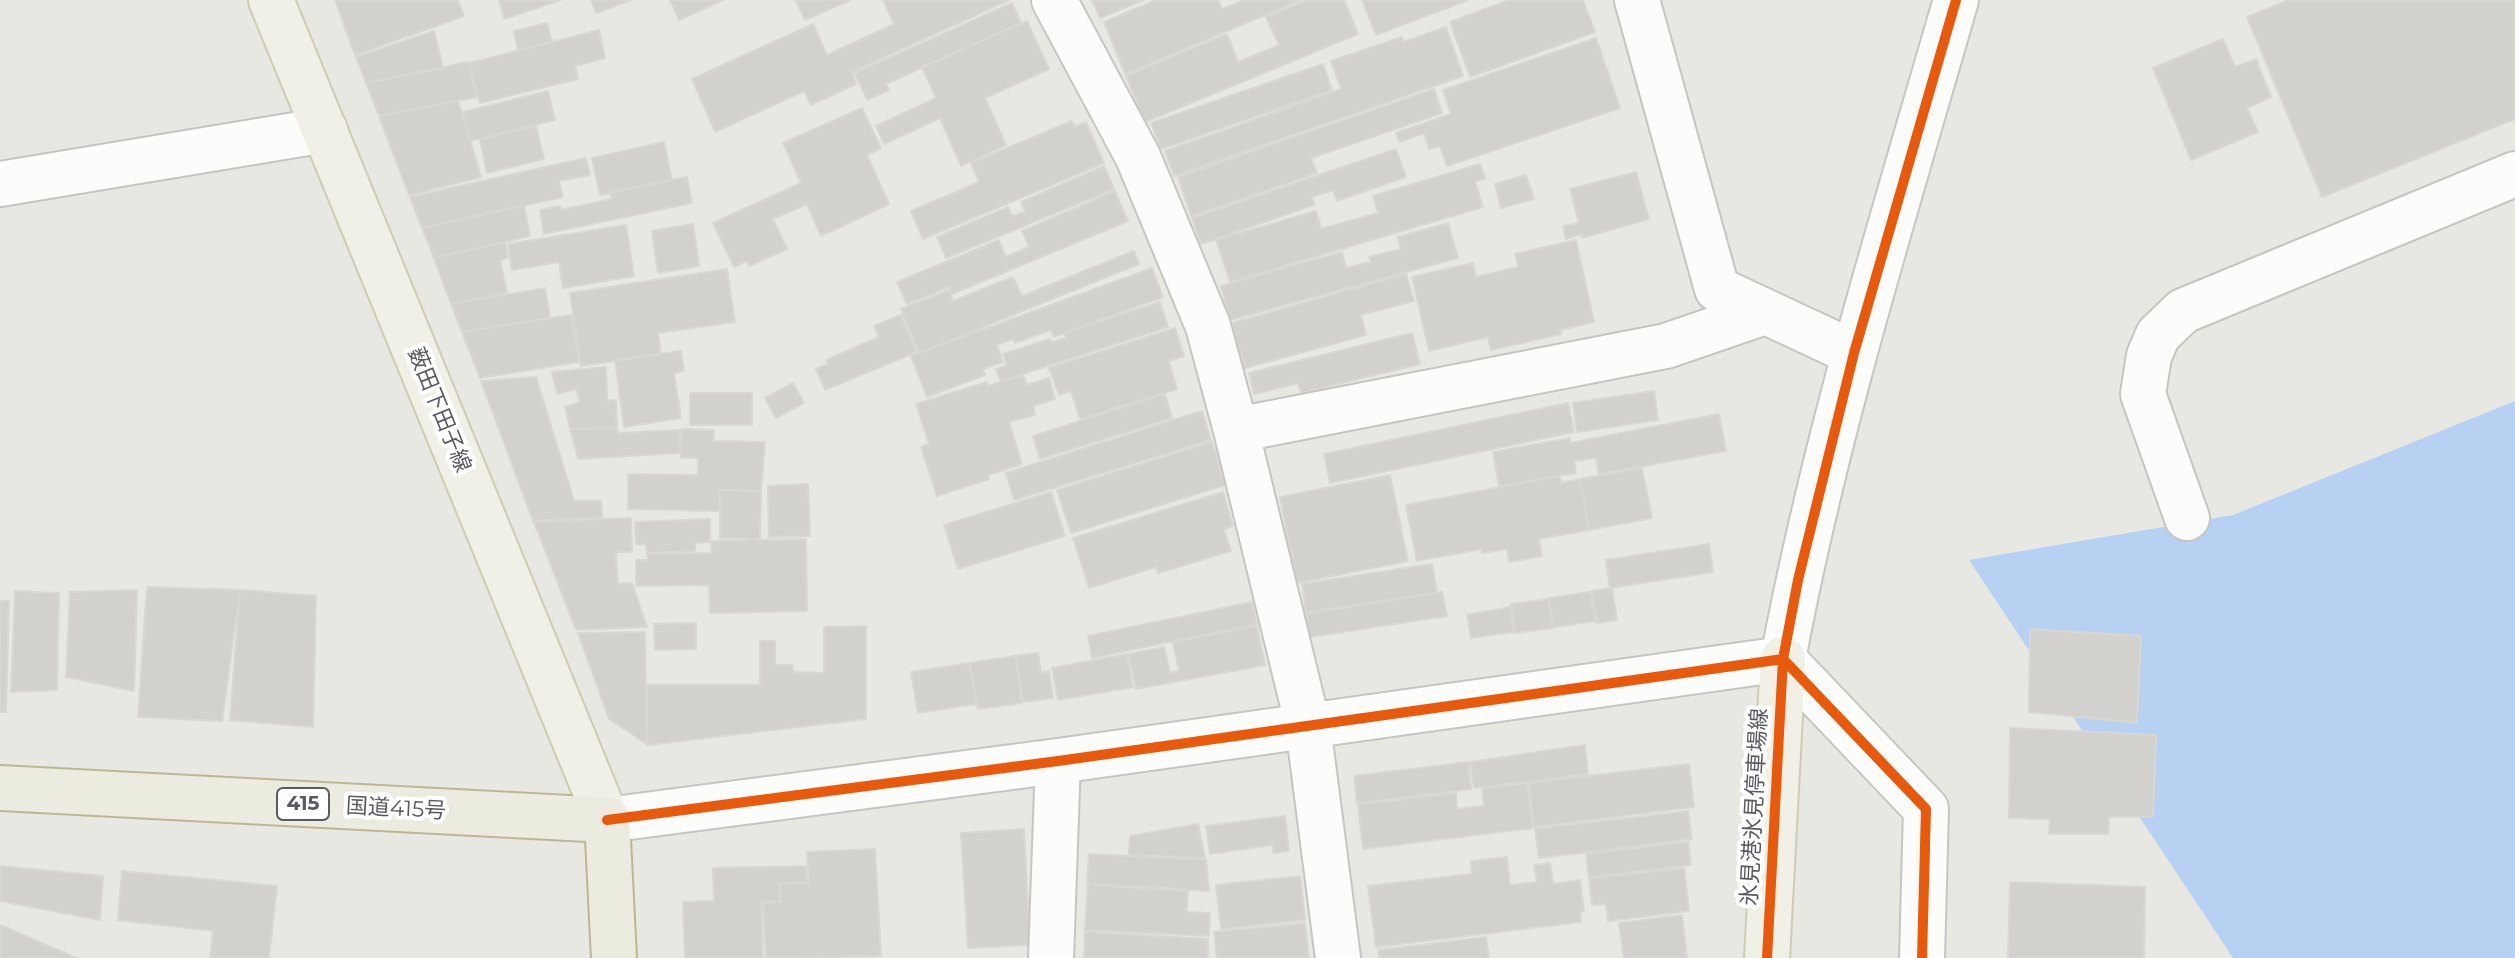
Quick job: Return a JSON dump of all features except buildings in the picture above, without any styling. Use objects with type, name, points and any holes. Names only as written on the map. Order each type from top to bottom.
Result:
[{"type":"highway","name":"国道415号","points":[[0,788],[607,820]]},
{"type":"highway","points":[[607,820],[614,958]]},
{"type":"main road","name":"薮田下田子線","points":[[271,0],[607,820]]},
{"type":"main road","name":"氷見港氷見停車場線","points":[[1767,958],[1783,659]]},
{"type":"street","points":[[1054,0],[1138,157],[1208,326],[1308,726],[1338,958]]},
{"type":"street","points":[[1637,0],[1717,289],[1854,353]]},
{"type":"street","points":[[1783,659],[1798,580],[1854,353],[1956,0]]},
{"type":"street","points":[[0,184],[325,130]]},
{"type":"street","points":[[2187,518],[2143,394],[2149,356],[2158,335],[2183,311],[2515,174]]},
{"type":"street","points":[[1236,430],[1666,346],[1765,312]]},
{"type":"street","points":[[607,820],[1058,761],[1783,659]]},
{"type":"street","points":[[1783,659],[1926,809],[1922,958]]},
{"type":"street","points":[[1051,958],[1058,761]]},
{"type":"water","points":[[2515,401],[2515,958],[2233,958],[1969,560],[2233,515]]},
{"type":"cycle path","points":[[1767,958],[1783,659],[1798,580],[1854,353],[1956,0]]},
{"type":"cycle path","points":[[1783,659],[1926,809],[1922,958]]},
{"type":"cycle path","points":[[607,820],[1058,761],[1783,659]]}]
